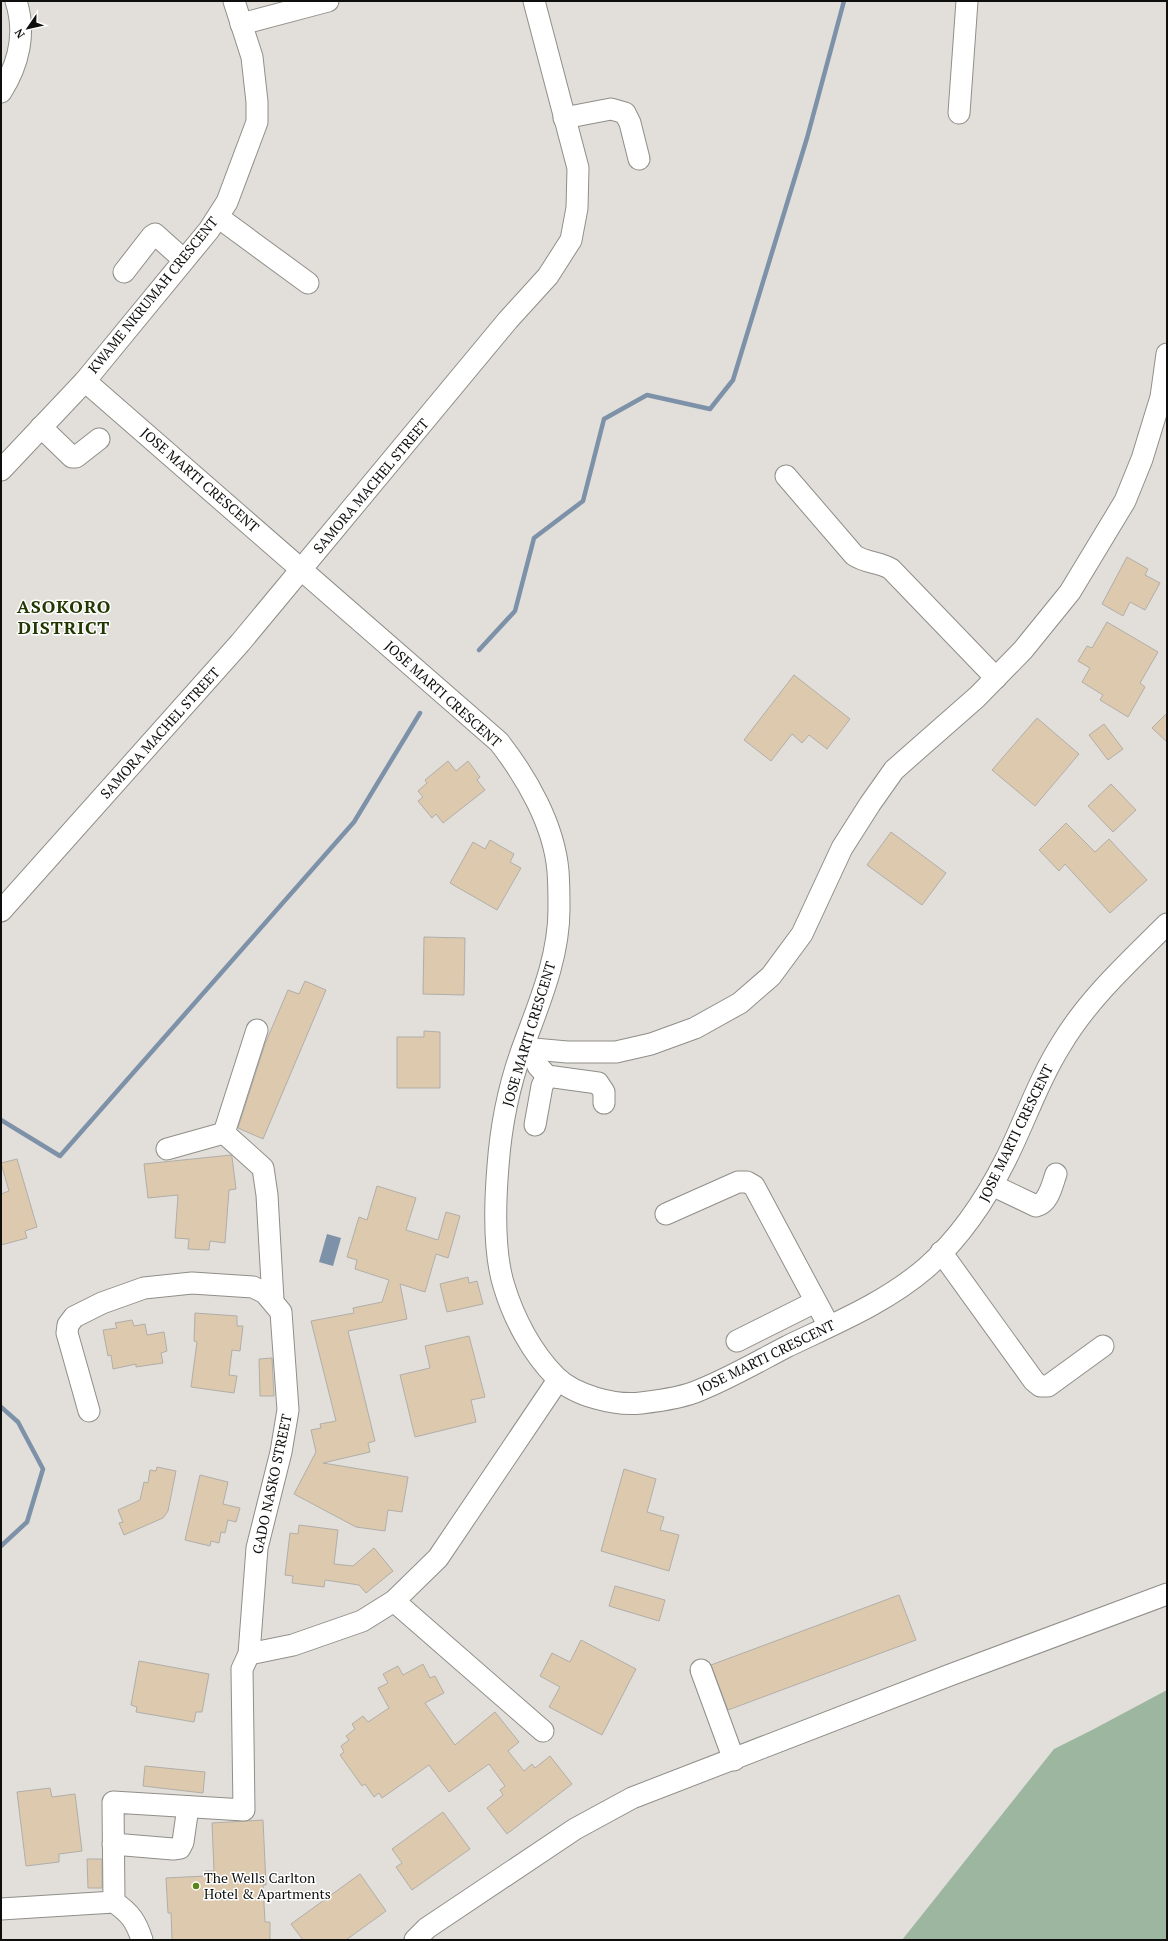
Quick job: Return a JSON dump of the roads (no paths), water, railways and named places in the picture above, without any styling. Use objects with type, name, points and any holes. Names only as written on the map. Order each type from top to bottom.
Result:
[{"type":"street","points":[[1,92],[8,81],[16,62],[20,41],[21,17],[16,1]]},
{"type":"street","name":"KWAME NKRUMAH CRESCENT","points":[[1,470],[85,381],[184,260],[218,217],[227,202],[257,122],[257,102],[252,58],[234,1]]},
{"type":"street","points":[[242,24],[328,1]]},
{"type":"street","name":"SAMORA MACHEL STREET","points":[[1,911],[240,643],[508,320],[548,276],[571,240],[577,208],[578,168],[534,1]]},
{"type":"street","points":[[958,113],[967,1]]},
{"type":"street","points":[[564,118],[611,109],[625,113],[630,123],[639,159]]},
{"type":"street","points":[[218,217],[308,283]]},
{"type":"street","points":[[124,272],[152,236],[156,234],[184,260]]},
{"type":"street","points":[[527,1048],[567,1052],[616,1052],[651,1044],[695,1028],[740,1002],[771,976],[802,934],[842,848],[894,770],[977,697],[996,678],[1023,650],[1070,592],[1125,501],[1142,459],[1161,397],[1167,354]]},
{"type":"street","name":"JOSE MARTI CRESCENT","points":[[85,381],[499,742],[516,764],[532,795],[546,826],[554,851],[558,870],[559,914],[552,964],[527,1048],[508,1096],[498,1167],[496,1236],[503,1284],[516,1317],[532,1346],[558,1380],[599,1400],[620,1404],[647,1402],[697,1392],[828,1326],[868,1308],[896,1291],[927,1267],[942,1252],[983,1202],[1007,1158],[1042,1080],[1062,1041],[1090,1003],[1167,924]]},
{"type":"street","points":[[41,427],[72,457],[76,457],[99,439]]},
{"type":"street","points":[[786,476],[854,555],[860,559],[884,565],[891,569],[996,678]]},
{"type":"street","points":[[224,1133],[257,1030]]},
{"type":"street","points":[[527,1048],[538,1066],[547,1076],[598,1082],[604,1092],[604,1103]]},
{"type":"street","points":[[535,1125],[542,1086],[547,1076]]},
{"type":"street","points":[[167,1149],[224,1133]]},
{"type":"street","points":[[224,1133],[262,1168],[267,1195],[273,1300]]},
{"type":"street","points":[[992,1184],[1036,1206],[1042,1205],[1046,1199],[1056,1174]]},
{"type":"street","points":[[666,1214],[738,1182],[747,1182],[754,1186],[828,1326]]},
{"type":"street","points":[[942,1252],[1034,1381],[1040,1386],[1048,1386],[1103,1346]]},
{"type":"street","name":"GADO NASKO STREET","points":[[89,1412],[67,1333],[68,1325],[74,1317],[102,1303],[144,1288],[192,1283],[253,1287],[265,1292],[282,1312],[288,1410],[282,1452],[257,1548],[250,1654],[242,1669],[244,1810],[188,1807]]},
{"type":"street","points":[[737,1341],[815,1302]]},
{"type":"street","points":[[250,1654],[293,1645],[362,1621],[394,1601],[438,1558],[558,1380]]},
{"type":"street","points":[[415,1940],[427,1928],[582,1825],[632,1798],[734,1760],[950,1674],[1167,1594]]},
{"type":"street","points":[[394,1601],[543,1730]]},
{"type":"street","points":[[701,1670],[734,1760]]},
{"type":"street","points":[[113,1844],[173,1849],[180,1848],[183,1842],[188,1807],[113,1802],[113,1844],[114,1902]]},
{"type":"street","points":[[1,1909],[114,1902],[127,1911],[138,1927],[142,1940]]},
{"type":"water","points":[[327,1234],[341,1238],[333,1266],[319,1262]]},
{"type":"waterway","points":[[479,650],[515,611],[534,538],[583,501],[604,419],[647,395],[710,409],[733,380],[807,138],[844,1]]},
{"type":"waterway","points":[[1,1120],[60,1156],[354,822],[420,713]]},
{"type":"waterway","points":[[1,1407],[18,1422],[43,1469],[27,1522],[1,1546]]},
{"type":"place","name":"The Wells Carlton Hotel & Apartments","points":[[196,1886]]},
{"type":"district","name":"ASOKORO DISTRICT","points":[[64,617]]}]
